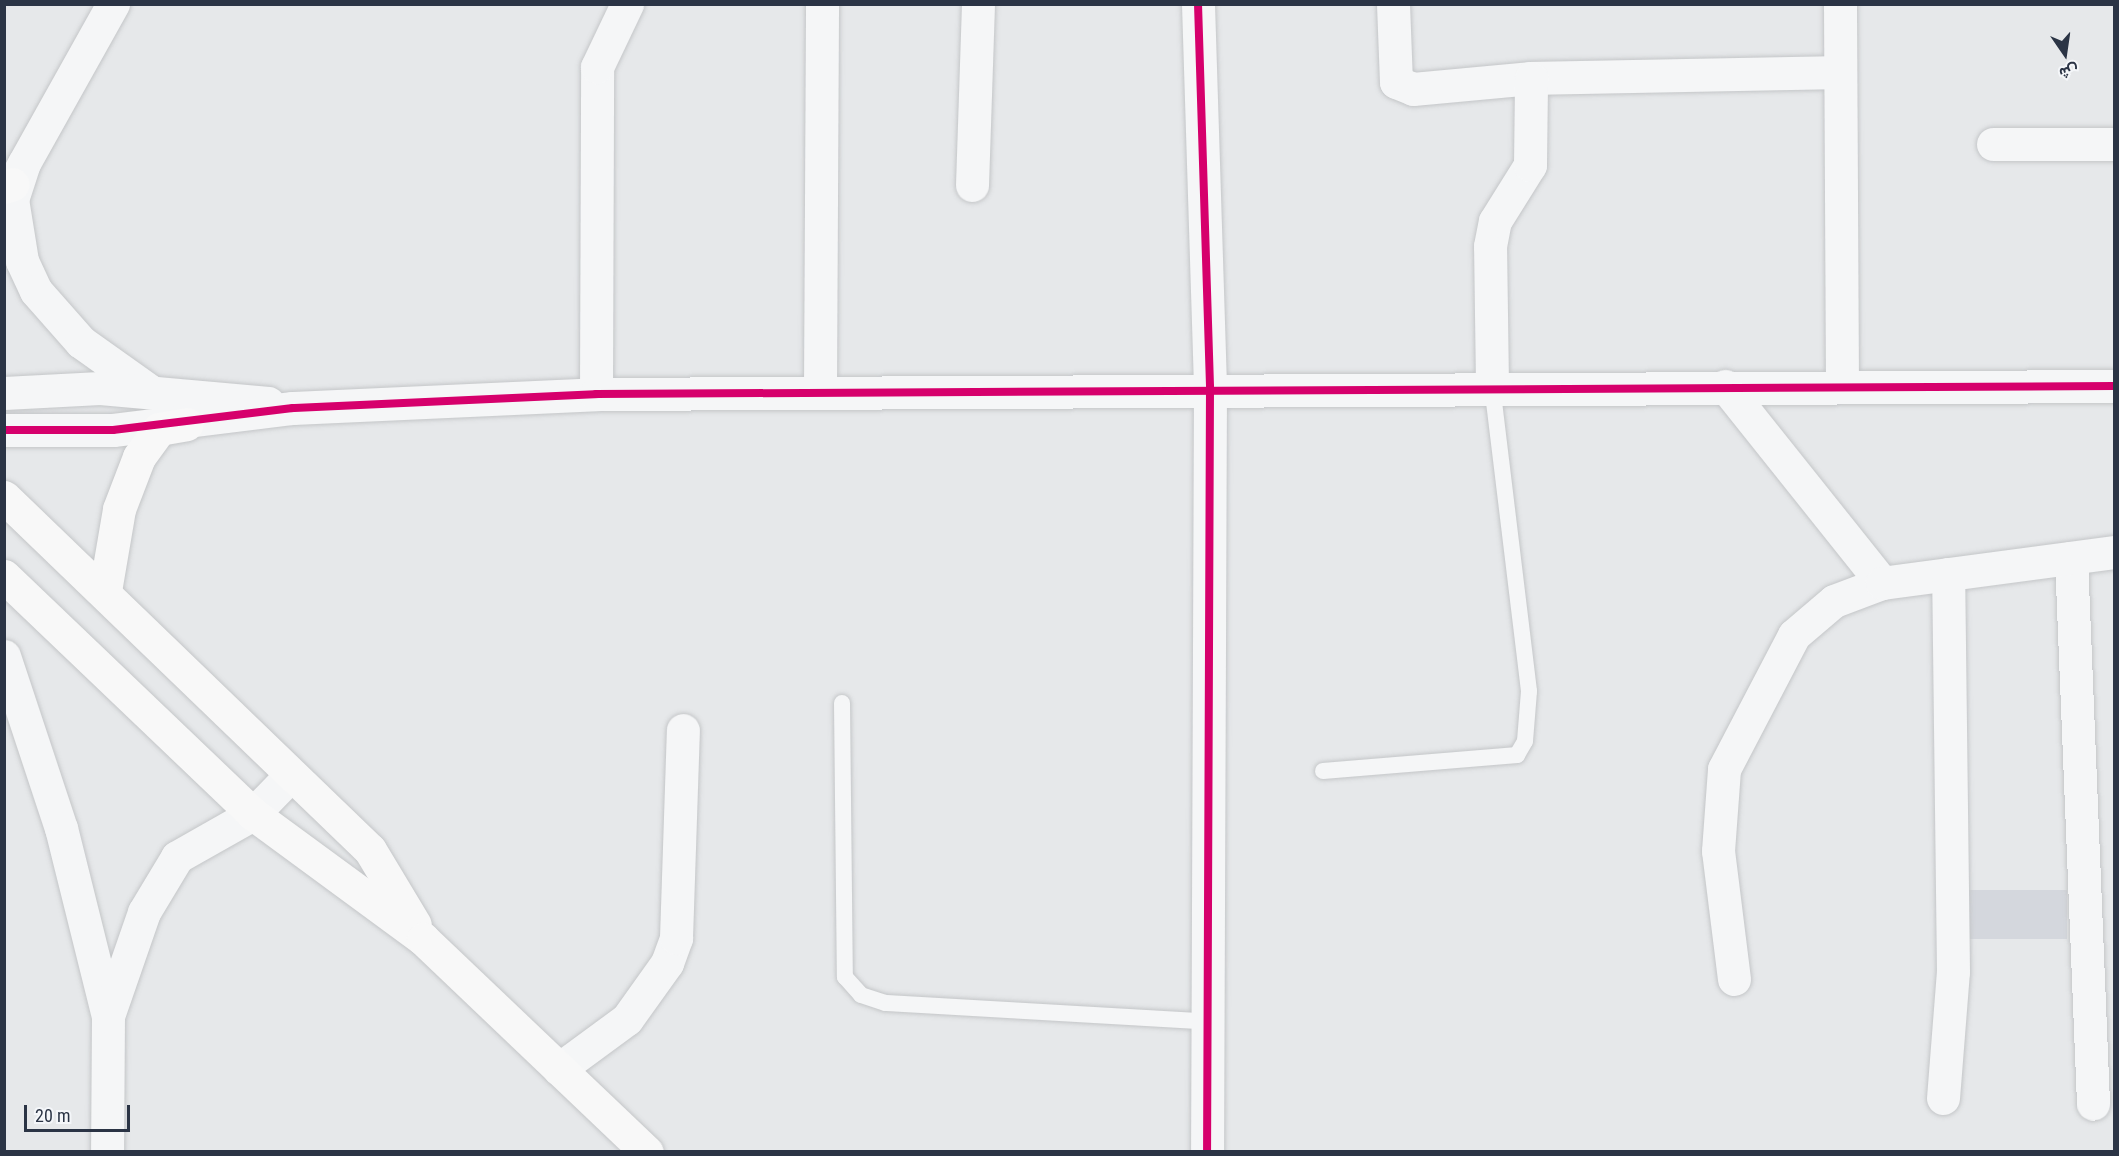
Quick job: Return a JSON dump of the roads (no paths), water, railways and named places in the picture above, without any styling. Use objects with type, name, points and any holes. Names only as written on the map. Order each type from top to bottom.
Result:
[{"type":"street","points":[[114,4],[12,183],[12,199],[22,261],[36,291],[81,342],[150,391]]},
{"type":"street","points":[[596,394],[597,67],[627,4]]},
{"type":"street","points":[[820,392],[822,4]]},
{"type":"street","points":[[972,185],[978,4]]},
{"type":"street","points":[[1198,4],[1210,387],[1210,1022],[1207,1152]]},
{"type":"street","points":[[1393,4],[1396,82],[1413,89],[1531,78],[1840,72]]},
{"type":"street","points":[[1840,4],[1842,386]]},
{"type":"street","points":[[1492,386],[1490,246],[1495,221],[1530,165],[1531,78]]},
{"type":"street","points":[[1993,144],[2115,144]]},
{"type":"street","points":[[1725,386],[1882,584]]},
{"type":"street","points":[[105,591],[119,509],[139,457],[159,429],[293,408],[596,394],[1210,387],[2115,386]]},
{"type":"street","points":[[4,393],[150,391],[245,398],[293,408]]},
{"type":"street","points":[[4,430],[187,424]]},
{"type":"street","points":[[4,497],[105,591],[290,776],[370,850],[423,939]]},
{"type":"street","points":[[1734,978],[1718,851],[1724,769],[1794,635],[1834,601],[1882,584],[2115,552]]},
{"type":"street","points":[[2072,558],[2092,1104]]},
{"type":"street","points":[[1943,1098],[1953,960],[1948,574]]},
{"type":"street","points":[[4,576],[253,814],[423,939],[647,1152]]},
{"type":"street","points":[[5,660],[61,828],[108,1016],[107,1152]]},
{"type":"street","points":[[559,1069],[627,1019],[673,947],[683,730]]},
{"type":"street","points":[[108,1016],[144,912],[171,865],[201,841],[253,814],[290,776]]},
{"type":"lane","points":[[1323,771],[1517,755],[1525,741],[1529,691],[1492,386]]},
{"type":"lane","points":[[842,703],[845,976],[861,995],[886,1003],[1210,1022]]}]
